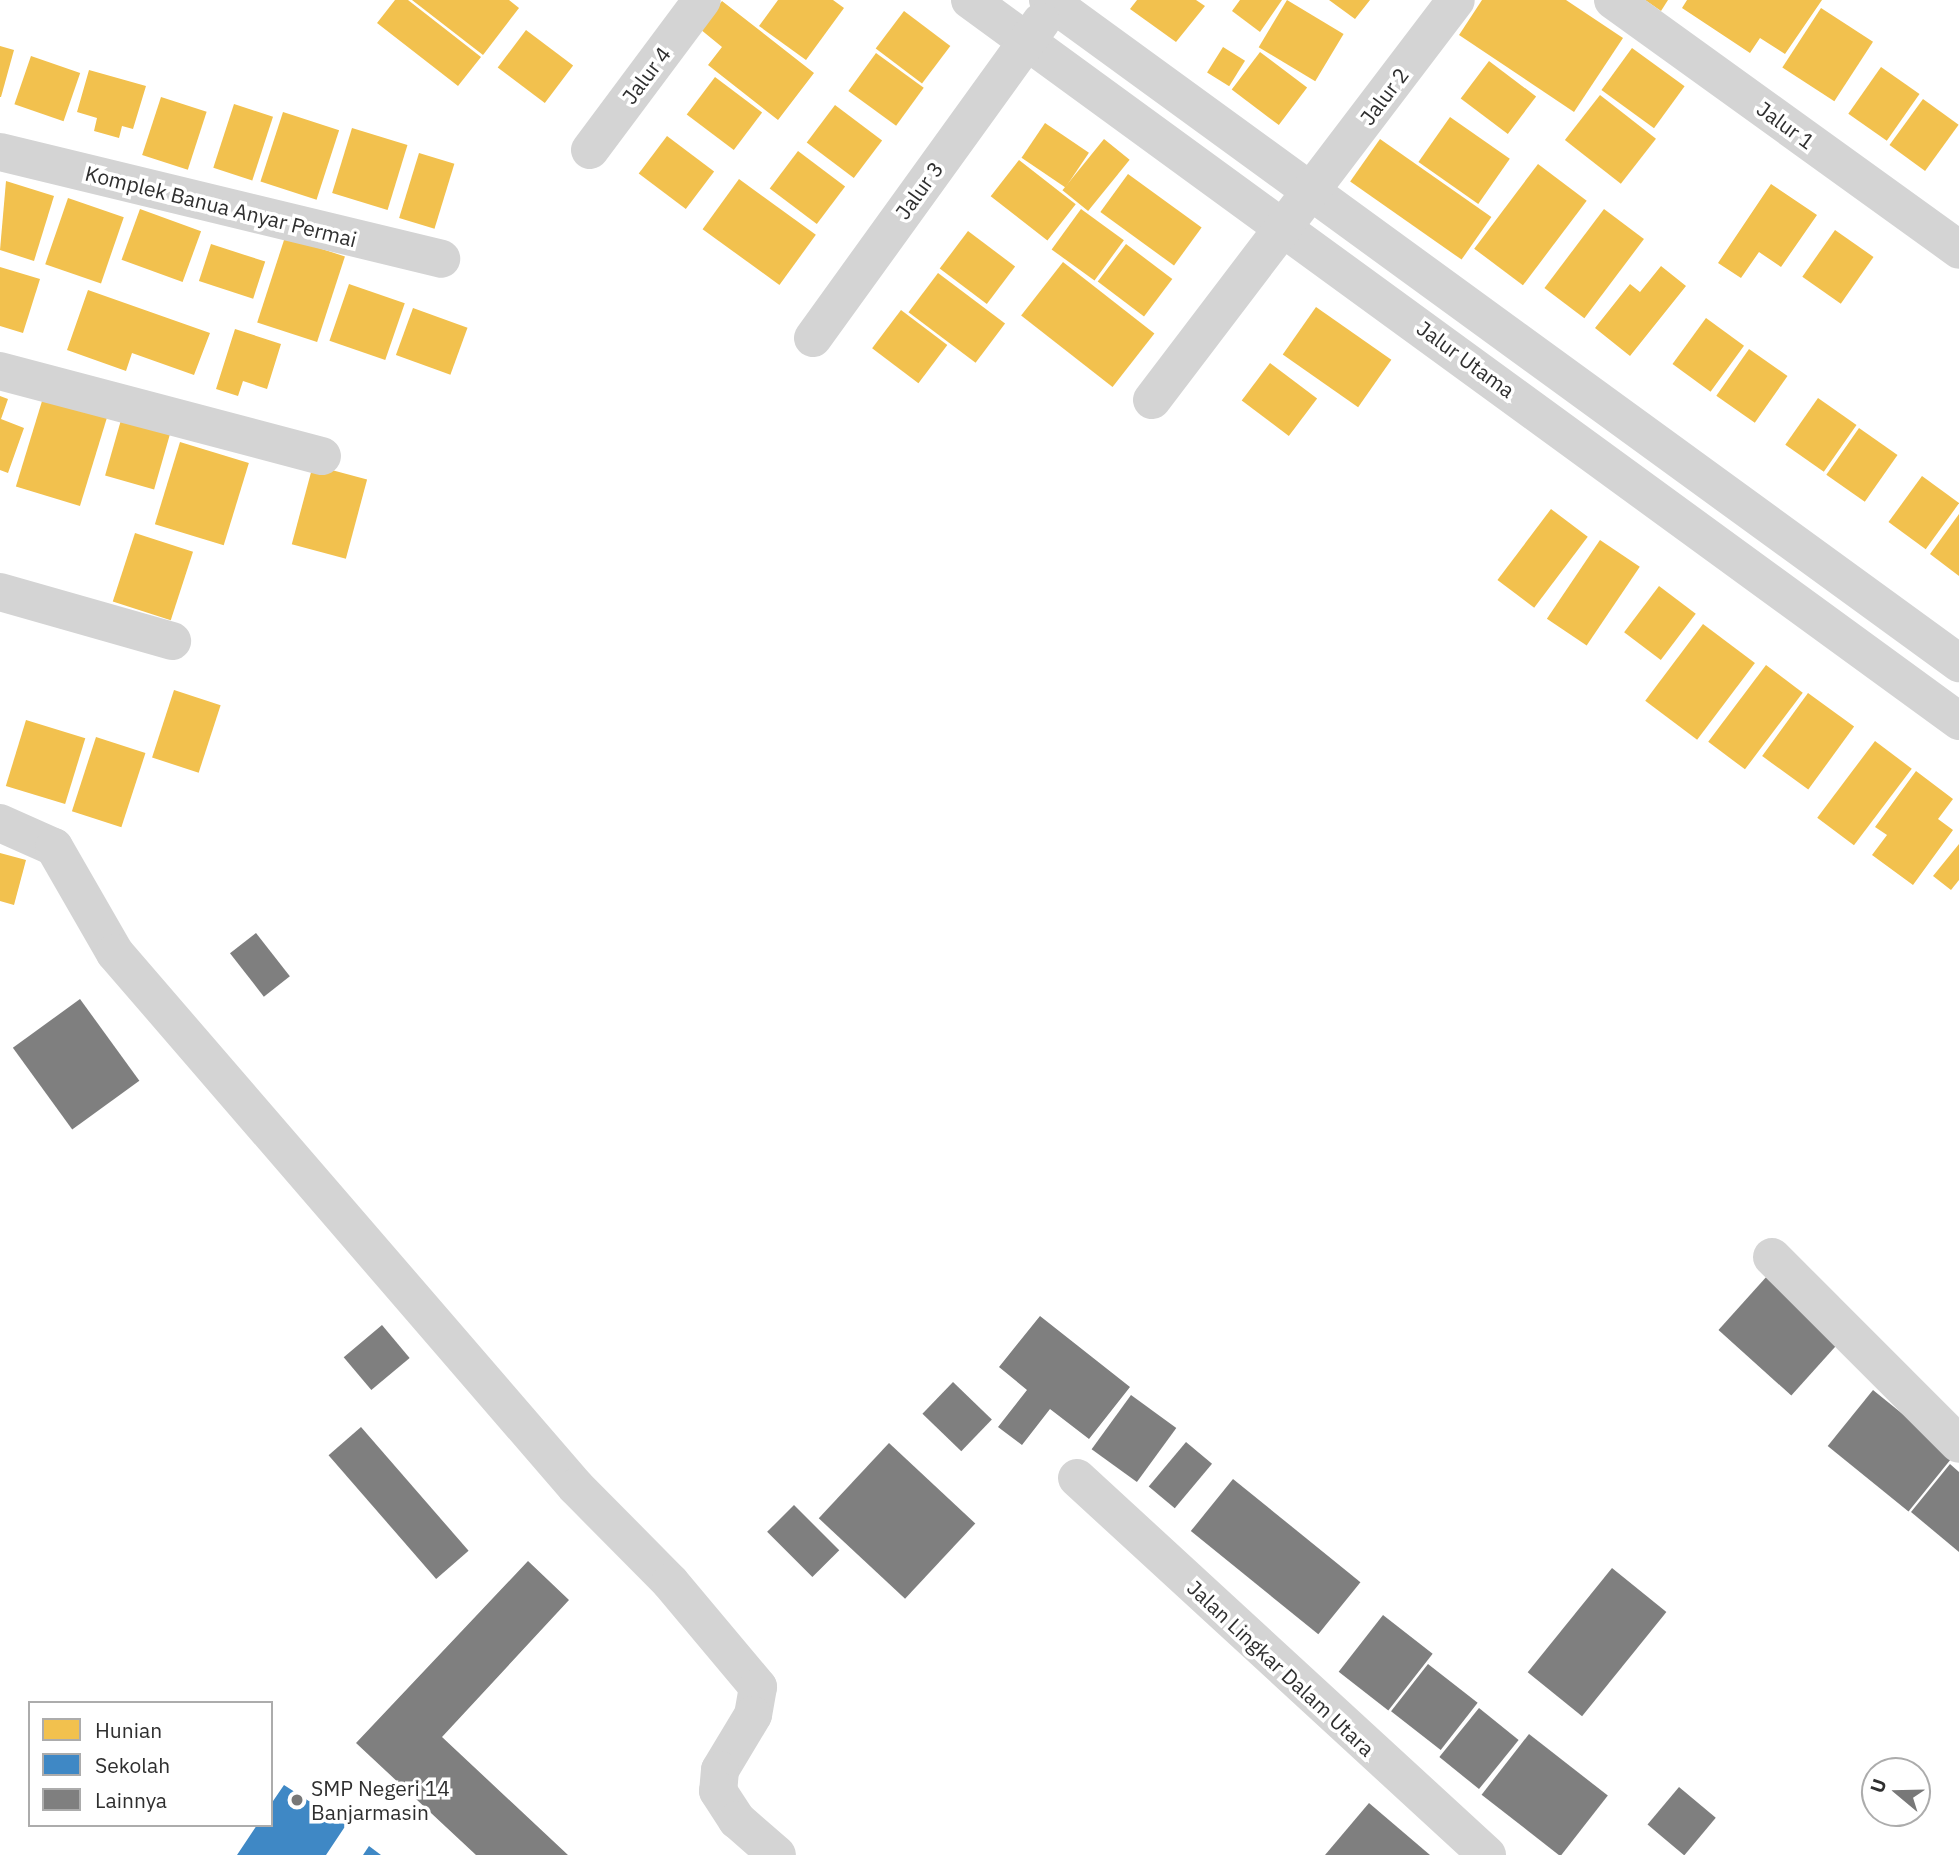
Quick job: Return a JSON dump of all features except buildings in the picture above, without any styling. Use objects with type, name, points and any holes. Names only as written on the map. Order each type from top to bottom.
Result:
[{"type":"street","name":"Jalur 4","points":[[590,150],[702,0]]},
{"type":"street","name":"Jalur Utama","points":[[970,0],[1743,559],[1959,722]]},
{"type":"street","name":"Jalur 2","points":[[1285,228],[1456,0]]},
{"type":"street","name":"Jalur 1","points":[[1613,0],[1954,236]]},
{"type":"street","name":"Jalur 3","points":[[813,338],[1054,2]]},
{"type":"street","points":[[1054,2],[1959,663]]},
{"type":"street","name":"Komplek Banua Anyar Permai","points":[[0,152],[441,260]]},
{"type":"street","points":[[1152,400],[1285,228]]},
{"type":"street","points":[[0,371],[322,456]]},
{"type":"street","points":[[1743,559],[1771,524]]},
{"type":"street","points":[[0,592],[172,641]]},
{"type":"street","points":[[0,823],[54,847],[115,953],[576,1487],[670,1582],[758,1687],[753,1715],[720,1770],[718,1791],[737,1820],[776,1855]]},
{"type":"street","points":[[1772,1257],[1959,1444]]},
{"type":"street","name":"Jalan Lingkar Dalam Utara","points":[[1077,1478],[1487,1855]]},
{"type":"place","name":"SMP Negeri 14 Banjarmasin","points":[[297,1800]]}]
